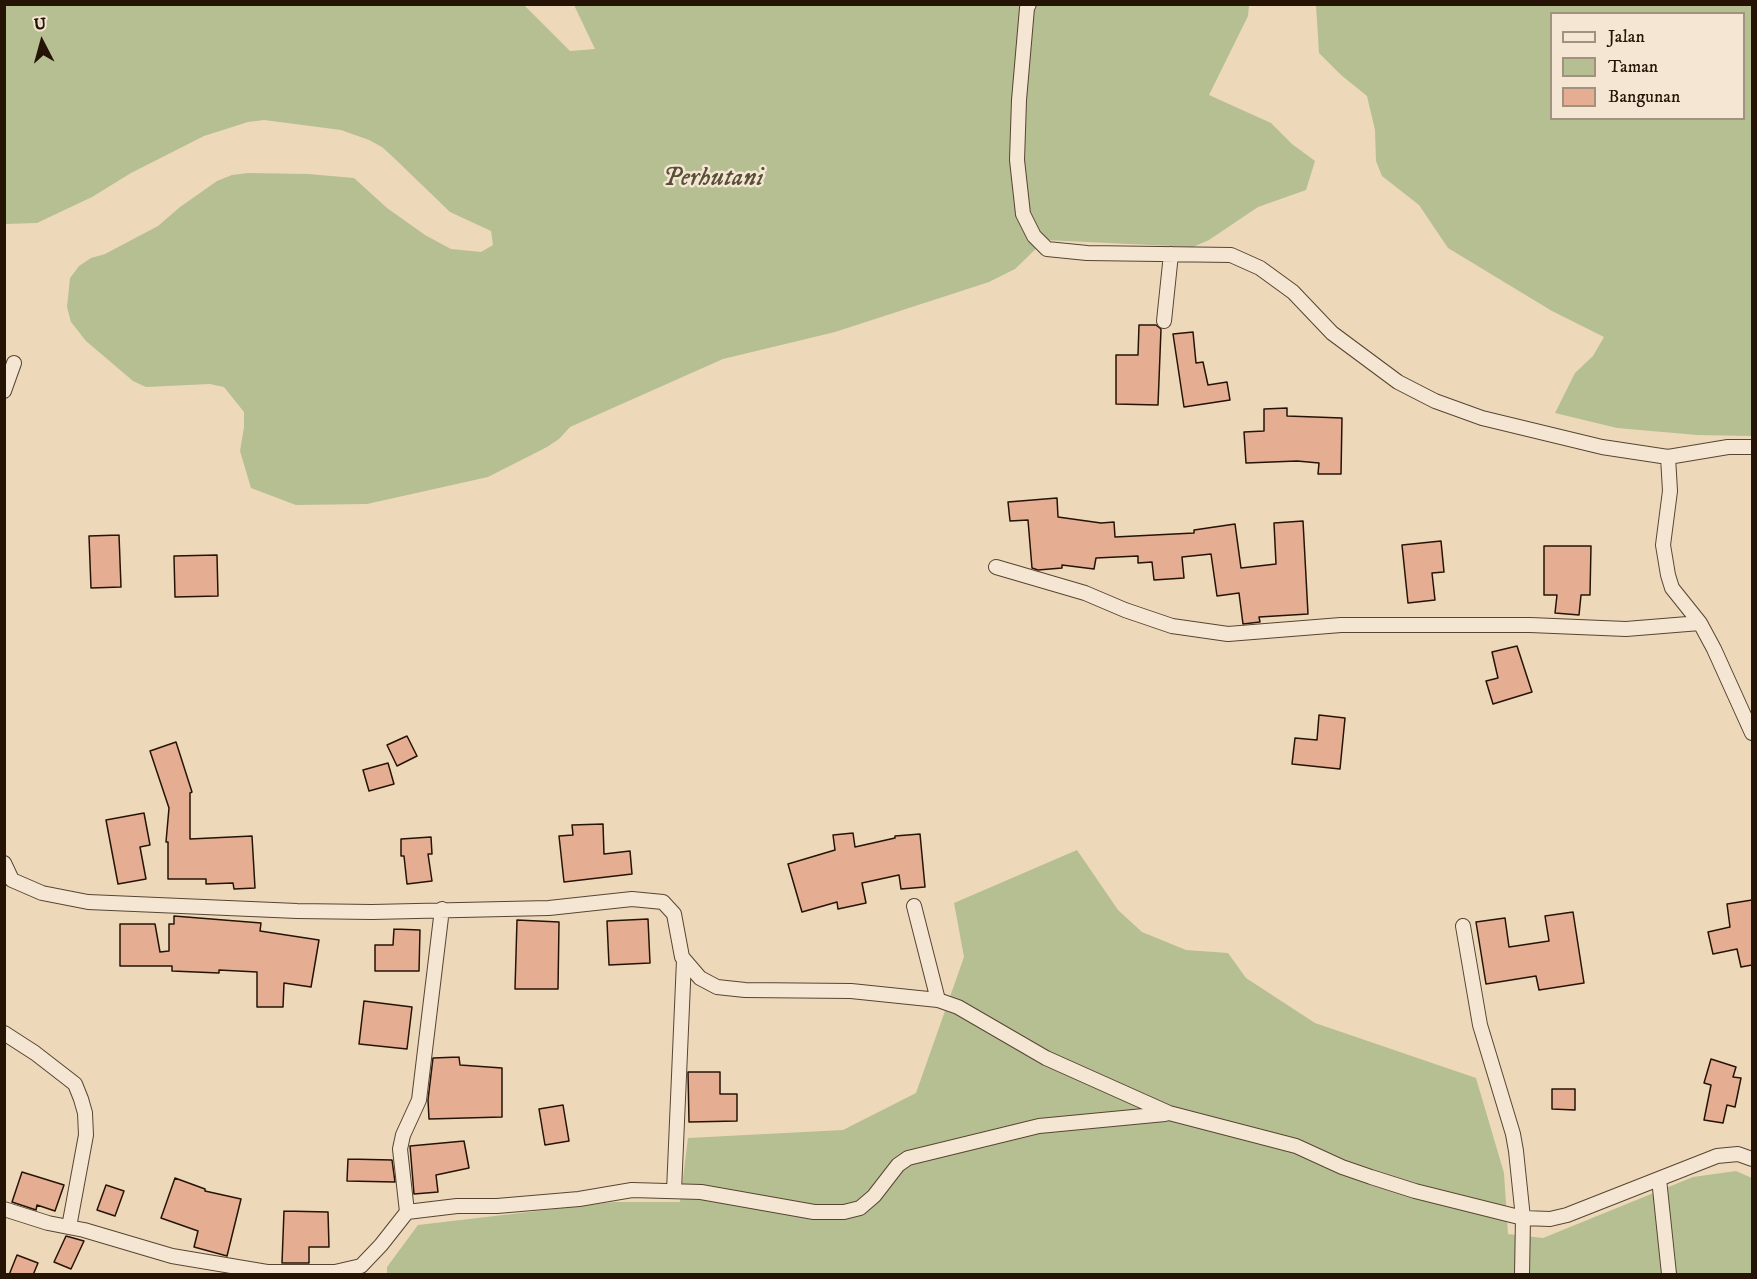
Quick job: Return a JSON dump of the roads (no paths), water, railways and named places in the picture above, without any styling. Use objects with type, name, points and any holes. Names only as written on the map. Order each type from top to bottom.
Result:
[{"type":"street","points":[[1028,6],[1019,100],[1017,160],[1023,213],[1034,236],[1047,249],[1087,253],[1232,255],[1260,268],[1293,292],[1332,333],[1398,382],[1435,401],[1482,418],[1602,447],[1668,457],[1728,447],[1752,447]]},
{"type":"street","points":[[1164,321],[1171,254]]},
{"type":"street","points":[[4,391],[14,363]]},
{"type":"street","points":[[1668,457],[1670,490],[1664,531],[1664,559],[1672,588],[1700,623],[1752,733]]},
{"type":"street","points":[[996,567],[1085,593],[1172,626],[1228,634],[1341,625],[1530,625],[1626,629],[1700,623]]},
{"type":"street","points":[[4,863],[12,880],[42,893],[88,902],[372,912],[549,908],[632,899],[663,902],[674,914],[682,957],[700,978],[717,987],[745,990],[851,991],[938,1000],[958,1007],[1046,1058],[1169,1113],[1296,1146],[1342,1167],[1415,1191],[1522,1218],[1550,1219],[1567,1215],[1717,1156],[1738,1154],[1752,1159]]},
{"type":"street","points":[[914,906],[938,1000]]},
{"type":"street","points":[[4,1209],[172,1256],[221,1265],[267,1272],[335,1272],[361,1266],[407,1212],[400,1149],[403,1135],[419,1100],[442,909]]},
{"type":"street","points":[[1462,926],[1480,1025],[1513,1134],[1522,1218],[1522,1275]]},
{"type":"street","points":[[674,1191],[684,960]]},
{"type":"street","points":[[4,1033],[35,1053],[75,1084],[81,1099],[85,1113],[86,1135],[69,1227]]},
{"type":"street","points":[[407,1212],[457,1206],[498,1206],[579,1199],[633,1190],[701,1192],[814,1212],[844,1212],[860,1208],[874,1196],[898,1165],[908,1158],[1039,1126],[1169,1113]]},
{"type":"street","points":[[1659,1179],[1668,1275]]},
{"type":"park label","name":"Perhutani","points":[[713,180]]}]
